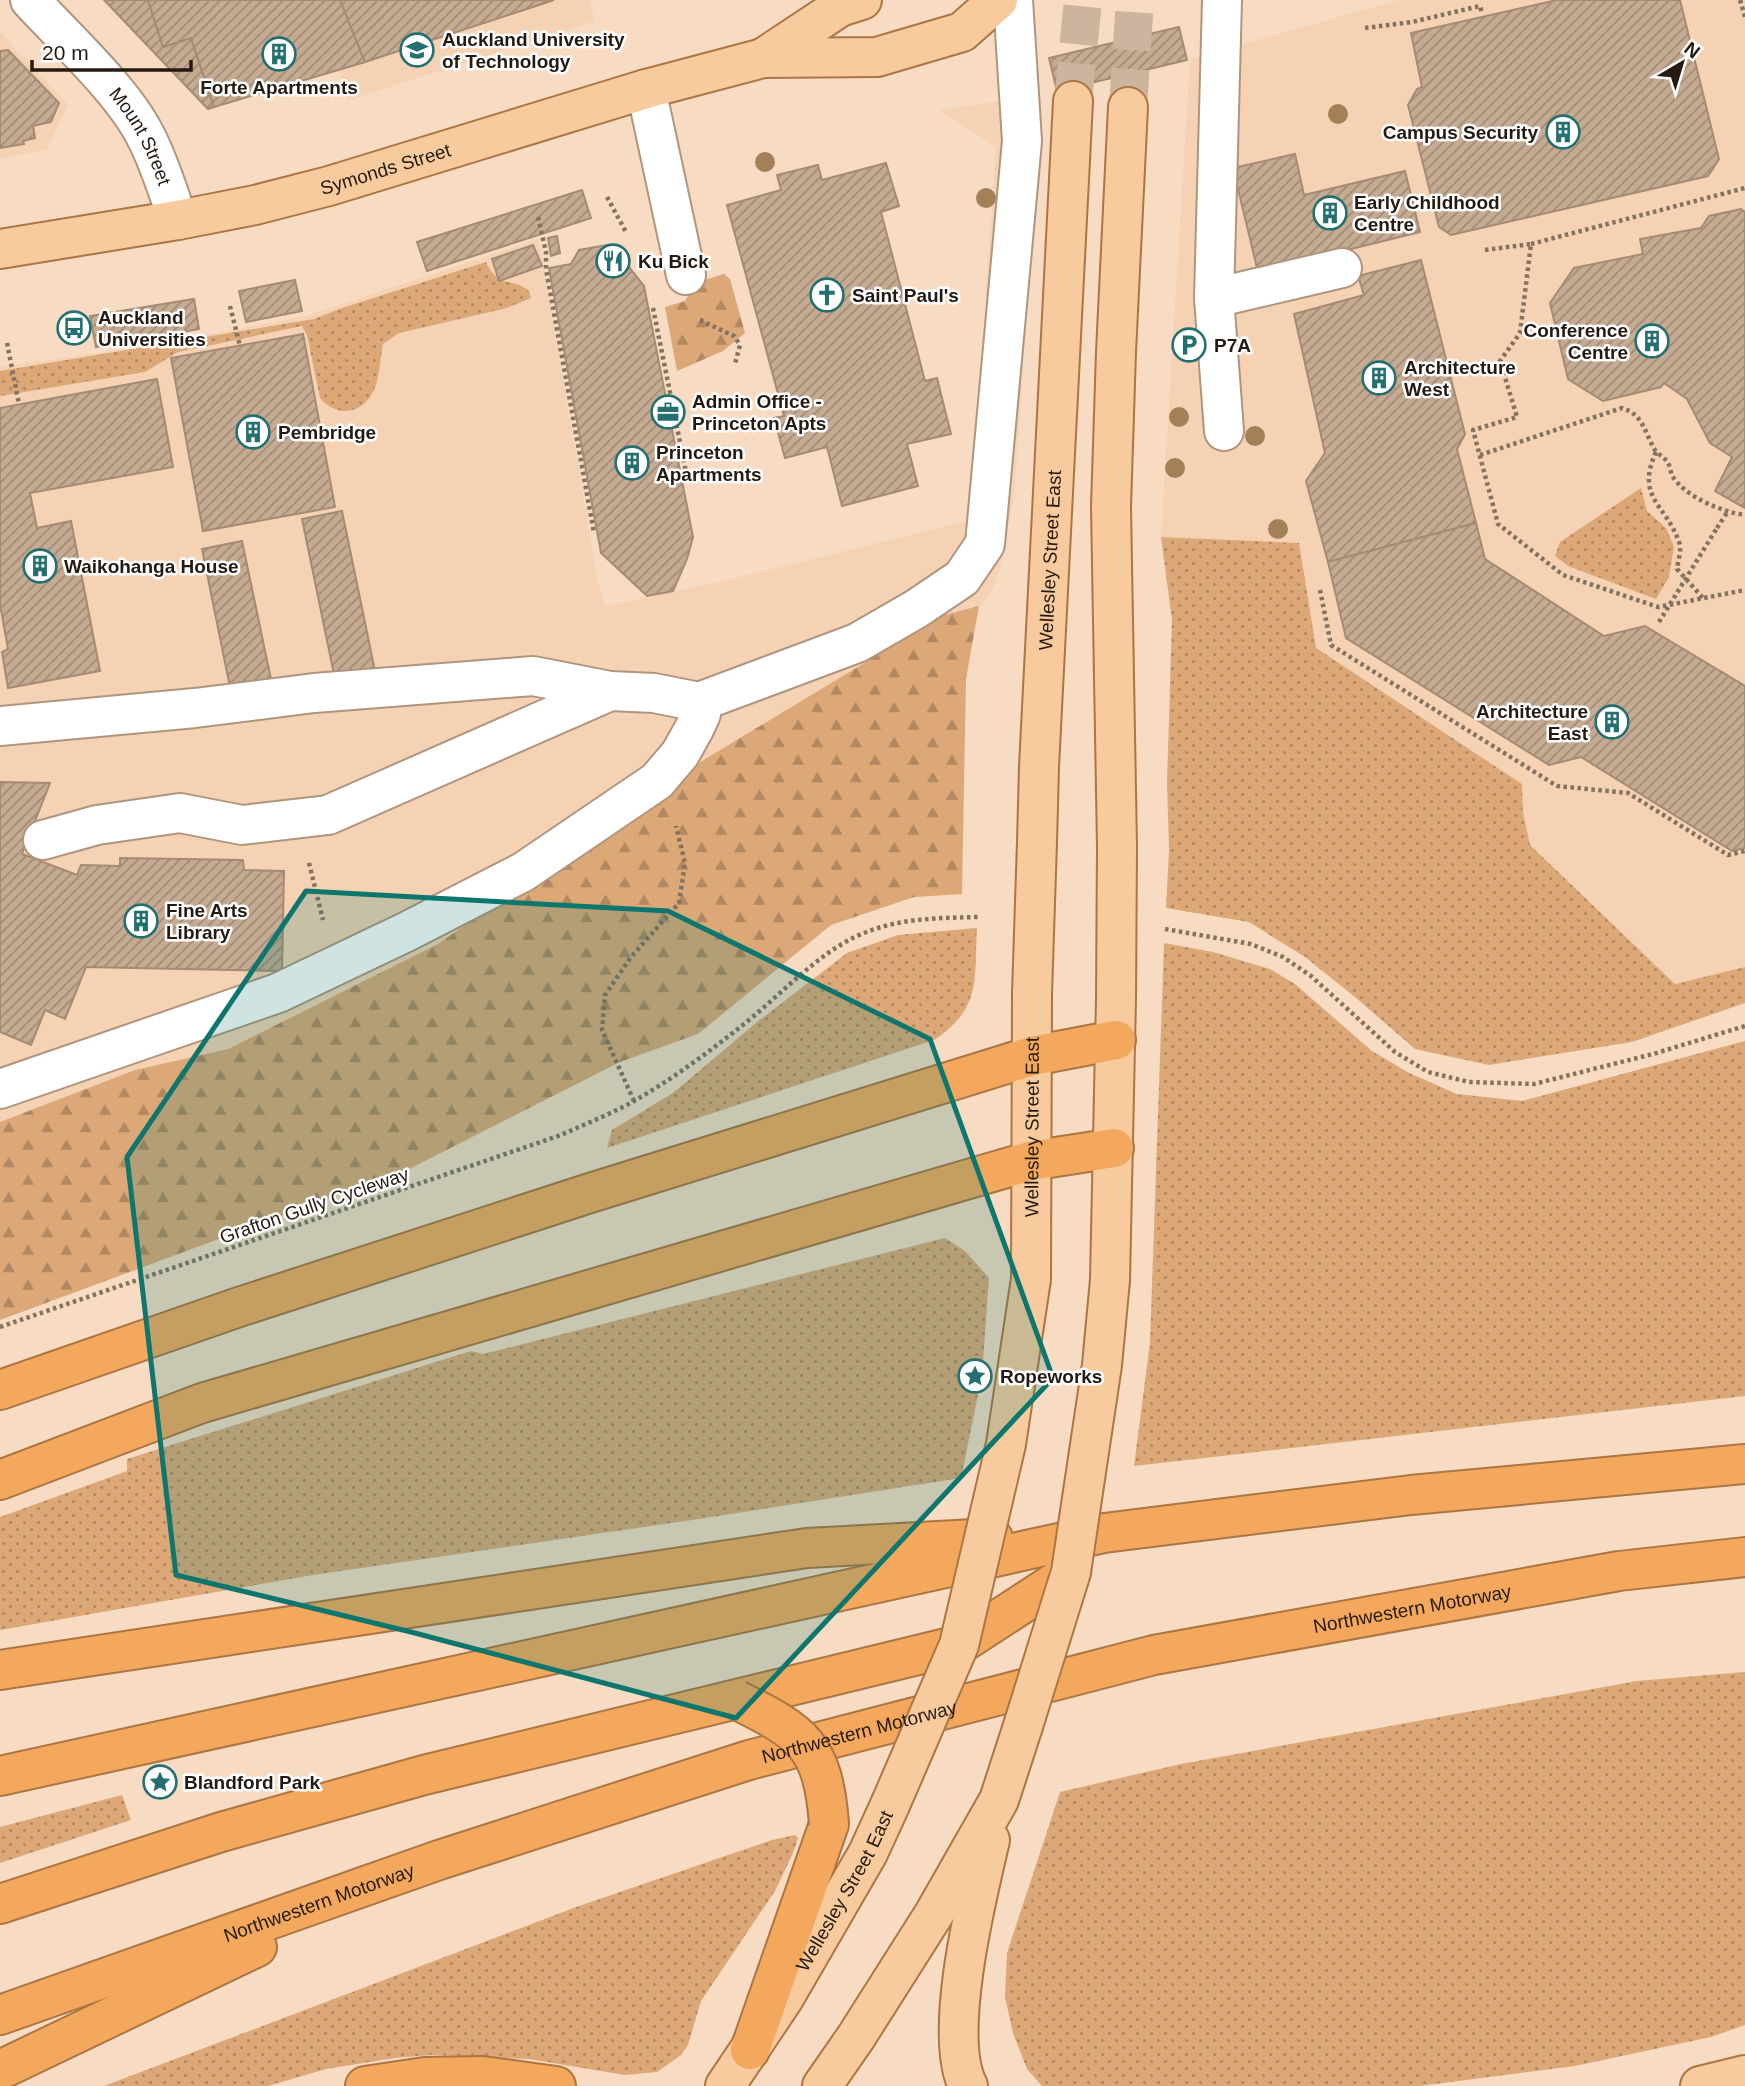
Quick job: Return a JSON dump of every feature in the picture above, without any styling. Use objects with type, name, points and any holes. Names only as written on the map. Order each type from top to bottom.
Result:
[{"type":"highway","points":[[0,1390],[240,1307],[577,1197],[1032,1056],[1116,1040]]},
{"type":"highway","points":[[0,1480],[202,1403],[1030,1161],[1114,1148]]},
{"type":"highway","points":[[0,1670],[807,1548],[1104,1533],[1411,1495],[1745,1464]]},
{"type":"highway","points":[[0,1776],[1104,1533]]},
{"type":"highway","name":"Northwestern Motorway","points":[[0,2015],[439,1860],[749,1760],[1154,1655],[1619,1571],[1745,1557]]},
{"type":"highway","points":[[0,1904],[221,1832],[424,1775],[959,1645],[1071,1572]]},
{"type":"highway","points":[[737,1700],[787,1726],[812,1750],[822,1773],[829,1824],[750,2050]]},
{"type":"highway","points":[[0,2070],[439,1860]]},
{"type":"highway","points":[[365,2086],[425,2077],[482,2076],[556,2086]]},
{"type":"main road","name":"Symonds Street","points":[[763,58],[840,6],[862,0]]},
{"type":"main road","name":"Symonds Street","points":[[0,249],[255,205],[329,186],[646,89],[763,58],[877,57],[962,32],[998,0]]},
{"type":"main road","name":"Wellesley Street East","points":[[725,2086],[784,1998],[868,1853],[890,1805],[959,1645],[1006,1444],[1031,1279],[1032,994],[1039,767],[1073,101]]},
{"type":"main road","points":[[968,2086],[959,2047],[959,2012],[976,1899],[1004,1784],[1071,1572],[1102,1365],[1110,1280],[1116,1040],[1117,847],[1111,507],[1128,107]]},
{"type":"main road","points":[[822,2086],[934,1914],[1004,1784]]},
{"type":"main road","points":[[1700,2086],[1745,2075]]},
{"type":"street","name":"Mount Street","points":[[30,0],[131,112],[152,150],[178,220]]},
{"type":"street","points":[[0,726],[314,694],[533,676],[610,691],[654,693],[699,702],[857,643],[916,609],[962,578],[985,544],[1022,141],[1013,0]]},
{"type":"street","points":[[1222,0],[1214,298],[1224,430]]},
{"type":"street","points":[[646,89],[686,275]]},
{"type":"street","points":[[1214,298],[1342,268]]},
{"type":"street","points":[[43,840],[97,825],[180,813],[242,825],[328,816],[610,691]]},
{"type":"street","points":[[0,1089],[278,993],[523,872],[657,780],[680,754],[694,729],[701,714],[699,702]]},
{"type":"path","points":[[1740,0],[1745,18]]},
{"type":"path","points":[[1365,28],[1412,22],[1480,6],[1482,13]]},
{"type":"path","points":[[1485,250],[1531,244],[1745,188]]},
{"type":"path","points":[[538,217],[594,533]]},
{"type":"path","points":[[1531,244],[1520,333],[1500,361],[1517,417],[1473,430],[1498,524],[1563,575],[1658,607],[1745,590]]},
{"type":"path","points":[[230,306],[240,346]]},
{"type":"path","points":[[696,315],[701,321],[734,336],[740,345],[735,364]]},
{"type":"path","points":[[656,324],[671,410],[686,472]]},
{"type":"path","points":[[7,343],[19,404]]},
{"type":"path","points":[[1480,455],[1622,408],[1632,411],[1643,422],[1656,452],[1667,462],[1674,478],[1692,495],[1745,516]]},
{"type":"path","points":[[1656,452],[1650,465],[1648,485],[1681,544],[1677,569],[1703,598]]},
{"type":"path","points":[[1658,622],[1728,511]]},
{"type":"path","points":[[1320,590],[1331,645],[1557,786],[1628,793],[1728,855],[1745,851]]},
{"type":"path","points":[[298,818],[334,967]]},
{"type":"path","points":[[634,1101],[602,1030],[605,995],[631,957],[679,903],[685,863],[675,824]]},
{"type":"path","name":"Grafton Gully Cycleway","points":[[0,1327],[561,1135],[634,1101],[693,1063],[742,1026],[816,963],[856,937],[896,922],[927,918],[978,917]]},
{"type":"path","points":[[1165,929],[1251,944],[1283,957],[1311,976],[1395,1052],[1428,1072],[1469,1082],[1534,1084],[1653,1054],[1745,1026]]},
{"type":"highlighted area","points":[[306,891],[668,911],[930,1039],[1053,1378],[736,1718],[411,1632],[176,1575],[127,1157]]},
{"type":"shaded area","name":"Auckland University of Technology","points":[[314,0],[589,0],[595,21],[349,100]]},
{"type":"shaded area","points":[[1399,0],[1745,0],[1745,967],[1675,984],[1530,845],[1523,812],[1522,784],[1315,648],[1298,543],[1161,537],[1190,59]]},
{"type":"shaded area","points":[[0,32],[68,105],[47,149],[0,159]]},
{"type":"shaded area","points":[[1042,95],[1014,496],[1000,570],[990,595],[979,606],[944,615],[692,767],[438,944],[228,1049],[135,1070],[0,1122],[0,367],[153,345],[306,316],[539,239],[598,582],[605,606],[715,583],[971,520],[996,147],[939,110]]},
{"type":"green space","points":[[486,262],[495,276],[523,287],[529,291],[531,298],[507,308],[399,333],[383,344],[375,387],[368,400],[348,411],[333,408],[320,398],[307,335],[302,326],[178,352],[145,372],[0,396],[0,371],[314,319]]},
{"type":"green space","points":[[724,274],[730,279],[745,333],[723,351],[677,371],[665,307],[685,301],[695,283]]},
{"type":"green space","points":[[1641,488],[1647,511],[1666,528],[1674,547],[1669,577],[1656,599],[1568,566],[1555,556],[1560,542]]},
{"type":"green space","points":[[1161,537],[1299,543],[1316,648],[1522,784],[1523,812],[1530,845],[1675,984],[1745,967],[1745,1003],[1632,1042],[1489,1065],[1415,1049],[1305,957],[1249,922],[1166,908],[1172,620]]},
{"type":"green space","points":[[979,606],[966,679],[962,894],[914,897],[831,925],[698,1034],[620,1062],[411,1168],[0,1320],[0,1122],[135,1070],[228,1049],[438,944],[692,767],[944,615]]},
{"type":"green space","points":[[977,928],[975,978],[968,1004],[950,1028],[934,1040],[607,1148],[612,1130],[673,1093],[756,1023],[847,953],[898,935]]},
{"type":"green space","points":[[1164,943],[1213,952],[1270,969],[1295,984],[1372,1051],[1409,1073],[1457,1094],[1522,1101],[1745,1041],[1745,1396],[1134,1466],[1150,1343]]},
{"type":"green space","points":[[945,1238],[965,1251],[989,1278],[982,1375],[961,1478],[313,1575],[0,1630],[0,1517],[127,1471],[127,1459],[471,1351],[483,1354]]},
{"type":"green space","points":[[1745,1672],[1745,2025],[1711,2037],[1575,2066],[1420,2086],[1042,2086],[1027,2069],[1013,2033],[1005,1997],[1007,1953],[1060,1792],[1181,1764],[1637,1681]]},
{"type":"green space","points":[[122,1795],[131,1820],[0,1863],[0,1827]]},
{"type":"green space","points":[[795,1835],[798,1838],[793,1853],[775,1891],[701,2001],[688,2045],[681,2055],[657,2072],[625,2075],[529,2059],[431,2055],[326,2069],[268,2086],[104,2086],[579,1906],[772,1840]]},
{"type":"building","points":[[104,0],[148,0],[163,47],[191,38],[214,107],[208,109]]},
{"type":"building","name":"Forte Apartments","points":[[148,0],[340,0],[365,62],[214,107],[191,38],[163,47]]},
{"type":"building","points":[[340,0],[554,0],[365,62]]},
{"type":"building","name":"Campus Security","points":[[1557,0],[1680,0],[1719,159],[1708,176],[1451,235],[1439,227],[1408,105],[1417,89],[1422,87],[1411,33]]},
{"type":"building","points":[[1179,27],[1187,60],[1057,91],[1049,58]]},
{"type":"building","points":[[8,50],[59,103],[51,122],[33,126],[35,138],[23,141],[24,144],[0,148],[0,51]]},
{"type":"building","name":"Early Childhood Centre","points":[[1295,154],[1304,195],[1405,171],[1420,232],[1258,272],[1233,168]]},
{"type":"building","name":"Saint Paul's","points":[[886,163],[899,206],[881,212],[925,381],[937,378],[951,434],[907,444],[918,486],[842,506],[827,447],[785,458],[774,418],[784,416],[727,205],[781,190],[777,175],[818,165],[822,180]]},
{"type":"building","points":[[582,190],[591,218],[427,271],[417,242]]},
{"type":"building","name":"Conference Centre","points":[[1741,209],[1745,212],[1745,508],[1715,491],[1732,457],[1710,443],[1687,399],[1664,383],[1661,387],[1603,401],[1568,379],[1550,303],[1574,268],[1643,254],[1640,239],[1701,228],[1709,216]]},
{"type":"building","points":[[557,236],[560,253],[551,256],[548,238]]},
{"type":"building","points":[[533,245],[542,266],[499,281],[492,259]]},
{"type":"building","name":"Princeton Apartments","points":[[607,245],[618,253],[644,286],[693,537],[673,591],[647,596],[601,553],[549,268],[571,264],[579,250]]},
{"type":"building","name":"Architecture West","points":[[1421,260],[1465,434],[1457,449],[1476,523],[1328,562],[1306,481],[1325,453],[1294,314],[1364,295],[1358,276]]},
{"type":"building","points":[[295,280],[302,311],[246,322],[239,291]]},
{"type":"building","points":[[194,299],[199,329],[96,347],[90,316]]},
{"type":"building","name":"Pembridge","points":[[303,334],[335,507],[203,531],[171,358]]},
{"type":"building","name":"Waikohanga House","points":[[157,379],[173,467],[30,493],[37,528],[71,521],[100,671],[8,688],[2,652],[8,649],[0,604],[0,408]]},
{"type":"building","points":[[342,511],[376,676],[336,684],[302,519]]},
{"type":"building","name":"Architecture East","points":[[1476,523],[1485,559],[1604,636],[1645,626],[1745,686],[1745,848],[1732,851],[1581,757],[1549,765],[1346,638],[1328,562]]},
{"type":"building","points":[[242,541],[272,684],[231,692],[202,549]]},
{"type":"building","name":"Fine Arts Library","points":[[0,782],[50,783],[22,854],[77,875],[81,865],[120,866],[120,858],[243,860],[244,870],[284,871],[282,971],[86,967],[65,1019],[45,1010],[31,1045],[0,1032]]},
{"type":"tunnel","points":[[1073,101],[1083,0]]},
{"type":"tunnel","points":[[1128,107],[1135,0]]},
{"type":"place","name":"Auckland University of Technology","points":[[417,50]]},
{"type":"place","name":"Forte Apartments","points":[[279,54]]},
{"type":"place","name":"Campus Security","points":[[1563,132]]},
{"type":"place","name":"Early Childhood Centre","points":[[1330,213]]},
{"type":"place","name":"Ku Bick","points":[[613,261]]},
{"type":"place","name":"Saint Paul's","points":[[827,295]]},
{"type":"place","name":"Auckland Universities","points":[[74,328]]},
{"type":"place","name":"Conference Centre","points":[[1652,341]]},
{"type":"place","name":"P7A","points":[[1189,345]]},
{"type":"place","name":"Architecture West","points":[[1379,378]]},
{"type":"place","name":"Admin Office - Princeton Apts","points":[[668,412]]},
{"type":"place","name":"Pembridge","points":[[253,432]]},
{"type":"place","name":"Princeton Apartments","points":[[632,463]]},
{"type":"place","name":"Waikohanga House","points":[[40,566]]},
{"type":"place","name":"Architecture East","points":[[1612,722]]},
{"type":"place","name":"Fine Arts Library","points":[[141,921]]},
{"type":"place","name":"Ropeworks","points":[[975,1376]]},
{"type":"place","name":"Blandford Park","points":[[160,1782]]}]
